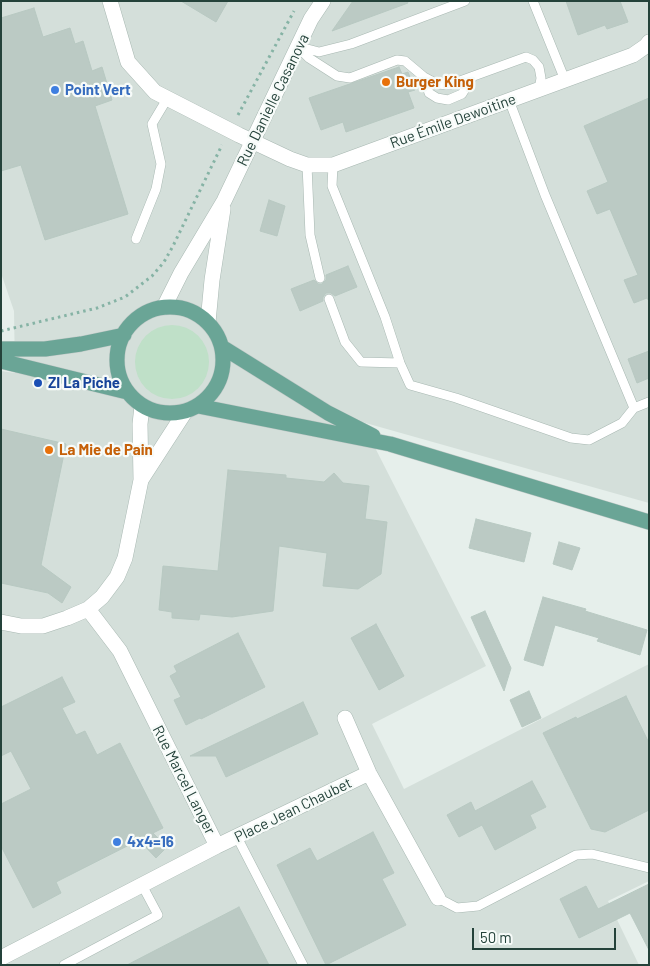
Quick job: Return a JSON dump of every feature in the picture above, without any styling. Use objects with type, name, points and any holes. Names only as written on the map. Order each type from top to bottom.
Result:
[{"type":"main road","points":[[192,409],[211,395],[220,380],[224,364],[222,347],[217,334],[208,322],[188,310],[164,307],[148,312],[134,321],[124,335],[118,352],[118,370],[127,392],[142,406],[156,412],[170,414],[192,409],[390,444],[649,522]]},
{"type":"main road","points":[[1,349],[45,349],[124,335]]},
{"type":"main road","points":[[222,347],[328,413],[390,444]]},
{"type":"main road","points":[[1,361],[127,392]]},
{"type":"street","name":"Rue Émile Dewoitine","points":[[110,1],[128,62],[154,92],[230,131],[307,165],[333,165],[634,55],[649,42]]},
{"type":"street","name":"Rue Danielle Casanova","points":[[164,307],[181,273],[224,200],[311,19],[323,1]]},
{"type":"street","name":"Rue Danielle Casanova","points":[[208,322],[224,200]]},
{"type":"street","points":[[1,622],[21,626],[43,626],[88,609],[102,596],[119,571],[124,558],[141,480],[140,424],[142,406]]},
{"type":"street","points":[[141,480],[192,409]]},
{"type":"street","name":"Rue Marcel Langer","points":[[1,958],[217,846],[120,651],[88,609]]},
{"type":"street","name":"Place Jean Chaubet","points":[[345,718],[369,772],[438,898]]},
{"type":"street","name":"Place Jean Chaubet","points":[[217,846],[369,772]]},
{"type":"lane","points":[[298,47],[319,52],[350,44],[465,1]]},
{"type":"lane","points":[[533,1],[564,80]]},
{"type":"lane","points":[[298,47],[309,58],[337,76],[350,78],[397,60],[405,61],[424,77],[437,84],[448,85],[526,57],[533,60],[539,67],[541,78],[539,90]]},
{"type":"lane","points":[[424,77],[429,93],[437,98],[448,100],[462,94],[473,76]]},
{"type":"lane","points":[[136,239],[156,189],[161,164],[152,124],[168,99]]},
{"type":"lane","points":[[510,100],[545,195],[634,408]]},
{"type":"lane","points":[[307,165],[310,235],[320,278]]},
{"type":"lane","points":[[333,165],[332,186],[385,318],[400,364],[410,385],[474,404],[572,438],[589,440],[622,423],[634,408],[649,402]]},
{"type":"lane","points":[[328,299],[345,342],[361,362],[400,364]]},
{"type":"lane","points":[[238,837],[303,965]]},
{"type":"lane","points":[[438,898],[457,908],[478,906],[576,855],[592,854],[649,868]]},
{"type":"lane","points":[[64,965],[158,916],[142,885]]},
{"type":"path","points":[[1,330],[97,308],[125,298],[152,276],[164,262],[173,246],[230,131],[296,7]]},
{"type":"shaded area","points":[[1,1],[649,1],[649,503],[362,422],[486,666],[372,724],[404,789],[649,664],[649,881],[608,901],[639,965],[1,965],[1,371],[15,373],[14,311],[1,273]]},
{"type":"green space","points":[[172,325],[186,328],[198,336],[206,348],[209,362],[206,376],[198,388],[186,396],[172,399],[158,396],[146,388],[138,376],[135,362],[138,348],[146,336],[158,328]]},
{"type":"building","points":[[181,1],[228,1],[216,22]]},
{"type":"building","points":[[353,1],[407,1],[408,3],[332,31]]},
{"type":"building","points":[[566,1],[620,1],[628,22],[607,29],[605,25],[578,35]]},
{"type":"building","points":[[34,8],[43,37],[70,28],[75,44],[83,41],[92,71],[102,67],[112,100],[95,106],[128,214],[45,240],[21,165],[1,171],[1,18]]},
{"type":"building","points":[[399,67],[402,74],[408,72],[415,90],[408,92],[414,108],[346,132],[343,122],[321,130],[309,98]]},
{"type":"building","points":[[649,98],[649,301],[647,298],[634,303],[624,280],[638,275],[610,209],[597,214],[587,191],[608,182],[584,126]]},
{"type":"building","points":[[269,200],[285,206],[277,236],[260,231]]},
{"type":"building","points":[[348,266],[357,287],[335,296],[331,293],[326,293],[323,301],[300,311],[291,289],[314,280],[318,284],[322,284],[326,280],[326,275]]},
{"type":"building","points":[[649,351],[649,378],[637,383],[628,359]]},
{"type":"building","points":[[1,429],[66,444],[41,565],[71,587],[62,603],[48,593],[1,583]]},
{"type":"building","points":[[228,470],[286,475],[286,478],[324,482],[334,473],[343,483],[369,486],[365,519],[387,522],[381,574],[358,589],[323,586],[327,553],[279,546],[273,611],[232,617],[200,614],[199,620],[172,618],[172,612],[159,610],[163,566],[218,571]]},
{"type":"building","points":[[476,519],[531,533],[524,562],[469,548]]},
{"type":"building","points":[[559,542],[580,548],[572,570],[553,564]]},
{"type":"building","points":[[543,597],[586,609],[585,611],[647,630],[640,655],[597,641],[599,638],[555,625],[543,666],[524,660]]},
{"type":"building","points":[[485,611],[511,668],[504,691],[471,617]]},
{"type":"building","points":[[376,624],[404,676],[379,690],[351,638]]},
{"type":"building","points":[[238,633],[265,687],[186,725],[174,700],[181,697],[170,676],[177,672],[174,666]]},
{"type":"building","points":[[62,677],[75,702],[62,708],[76,735],[85,731],[97,755],[120,743],[163,828],[153,833],[167,847],[156,858],[139,840],[56,882],[61,893],[33,908],[1,846],[1,804],[31,789],[11,751],[1,756],[1,707]]},
{"type":"building","points":[[529,691],[541,718],[522,727],[510,700]]},
{"type":"building","points":[[626,696],[649,743],[649,810],[605,832],[591,829],[543,733]]},
{"type":"building","points":[[303,702],[318,734],[226,777],[216,756],[190,756]]},
{"type":"building","points":[[532,781],[546,807],[530,815],[536,828],[495,850],[482,825],[459,837],[447,815],[471,802],[475,811]]},
{"type":"building","points":[[373,832],[394,873],[382,879],[406,925],[326,965],[277,865],[310,848],[317,861]]},
{"type":"building","points":[[649,884],[649,950],[630,913],[579,938],[560,899],[586,886],[598,909]]},
{"type":"building","points":[[239,907],[269,965],[127,965]]},
{"type":"place","name":"Burger King","points":[[386,82]]},
{"type":"place","name":"Point Vert","points":[[55,90]]},
{"type":"place","name":"ZI La Piche","points":[[38,383]]},
{"type":"place","name":"La Mie de Pain","points":[[49,450]]},
{"type":"place","name":"4x4=16","points":[[117,842]]}]
